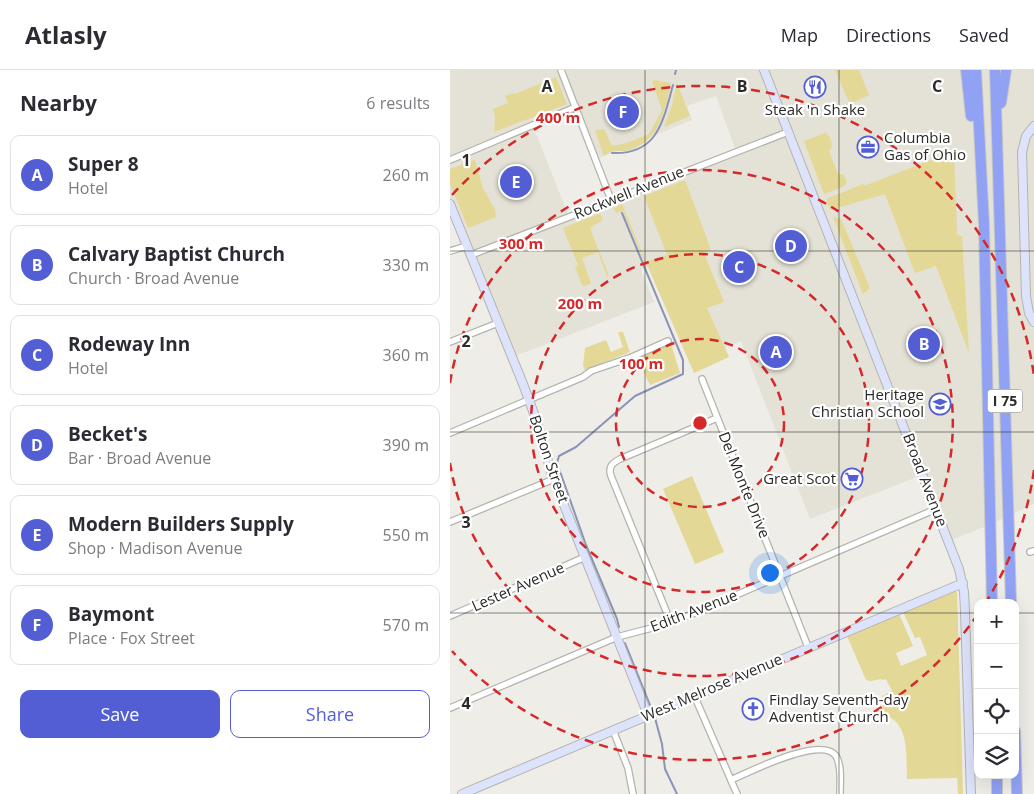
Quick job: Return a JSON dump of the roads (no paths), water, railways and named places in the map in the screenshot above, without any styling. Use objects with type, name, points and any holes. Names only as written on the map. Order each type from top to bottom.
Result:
[{"type":"highway","points":[[966,70],[984,224]]},
{"type":"highway","name":"I 75","points":[[976,70],[984,224],[992,599]]},
{"type":"highway","name":"I 75","points":[[996,70],[1011,599]]},
{"type":"highway","points":[[997,131],[1006,70]]},
{"type":"highway","points":[[1015,734],[1017,794]]},
{"type":"highway","points":[[997,779],[998,794]]},
{"type":"street","points":[[561,70],[611,200]]},
{"type":"street","name":"Broad Avenue","points":[[764,70],[957,562],[963,582],[971,794]]},
{"type":"street","points":[[450,160],[576,107]]},
{"type":"street","points":[[1034,126],[1026,136],[1022,152],[1026,296],[1029,313],[1034,322]]},
{"type":"street","name":"Rockwell Avenue","points":[[471,256],[788,132]]},
{"type":"street","name":"Bolton Street","points":[[450,204],[529,400],[554,479],[648,715]]},
{"type":"street","points":[[450,251],[467,246]]},
{"type":"street","points":[[450,342],[498,323]]},
{"type":"street","points":[[450,433],[583,377],[591,371],[632,357],[668,341]]},
{"type":"street","name":"Del Monte Drive","points":[[702,380],[808,647]]},
{"type":"street","points":[[671,623],[611,476],[610,467],[620,459],[717,418]]},
{"type":"street","points":[[450,522],[554,479]]},
{"type":"street","name":"Edith Avenue","points":[[450,708],[617,637],[671,623],[936,510]]},
{"type":"street","name":"Lester Avenue","points":[[450,616],[585,557]]},
{"type":"street","name":"West Melrose Avenue","points":[[462,794],[963,582]]},
{"type":"street","points":[[694,695],[737,794]]},
{"type":"street","points":[[613,730],[628,768],[633,794]]},
{"type":"street","points":[[731,780],[795,754],[811,750],[824,750],[832,752],[837,758],[840,794]]},
{"type":"waterway","points":[[675,74],[676,70]]},
{"type":"waterway","points":[[612,153],[627,152],[640,148],[649,142],[661,123],[673,85]]},
{"type":"waterway","points":[[619,627],[586,545],[557,463],[559,456],[576,447],[635,396],[683,374],[683,360],[622,213]]},
{"type":"waterway","points":[[625,643],[650,705]]},
{"type":"waterway","points":[[655,718],[662,744],[665,769],[677,794]]},
{"type":"place","name":"Steak 'n Shake","points":[[815,87]]},
{"type":"place","name":"Baymont","points":[[623,112]]},
{"type":"place","name":"Columbia Gas of Ohio","points":[[868,147]]},
{"type":"place","name":"Modern Builders Supply","points":[[516,182]]},
{"type":"place","name":"Becket's","points":[[791,246]]},
{"type":"place","name":"Rodeway Inn","points":[[739,267]]},
{"type":"place","name":"Calvary Baptist Church","points":[[924,344]]},
{"type":"place","name":"Super 8","points":[[776,352]]},
{"type":"place","name":"Heritage Christian School","points":[[940,404]]},
{"type":"place","name":"Great Scot","points":[[852,479]]},
{"type":"place","name":"Findlay Seventh-day Adventist Church","points":[[753,709]]}]
